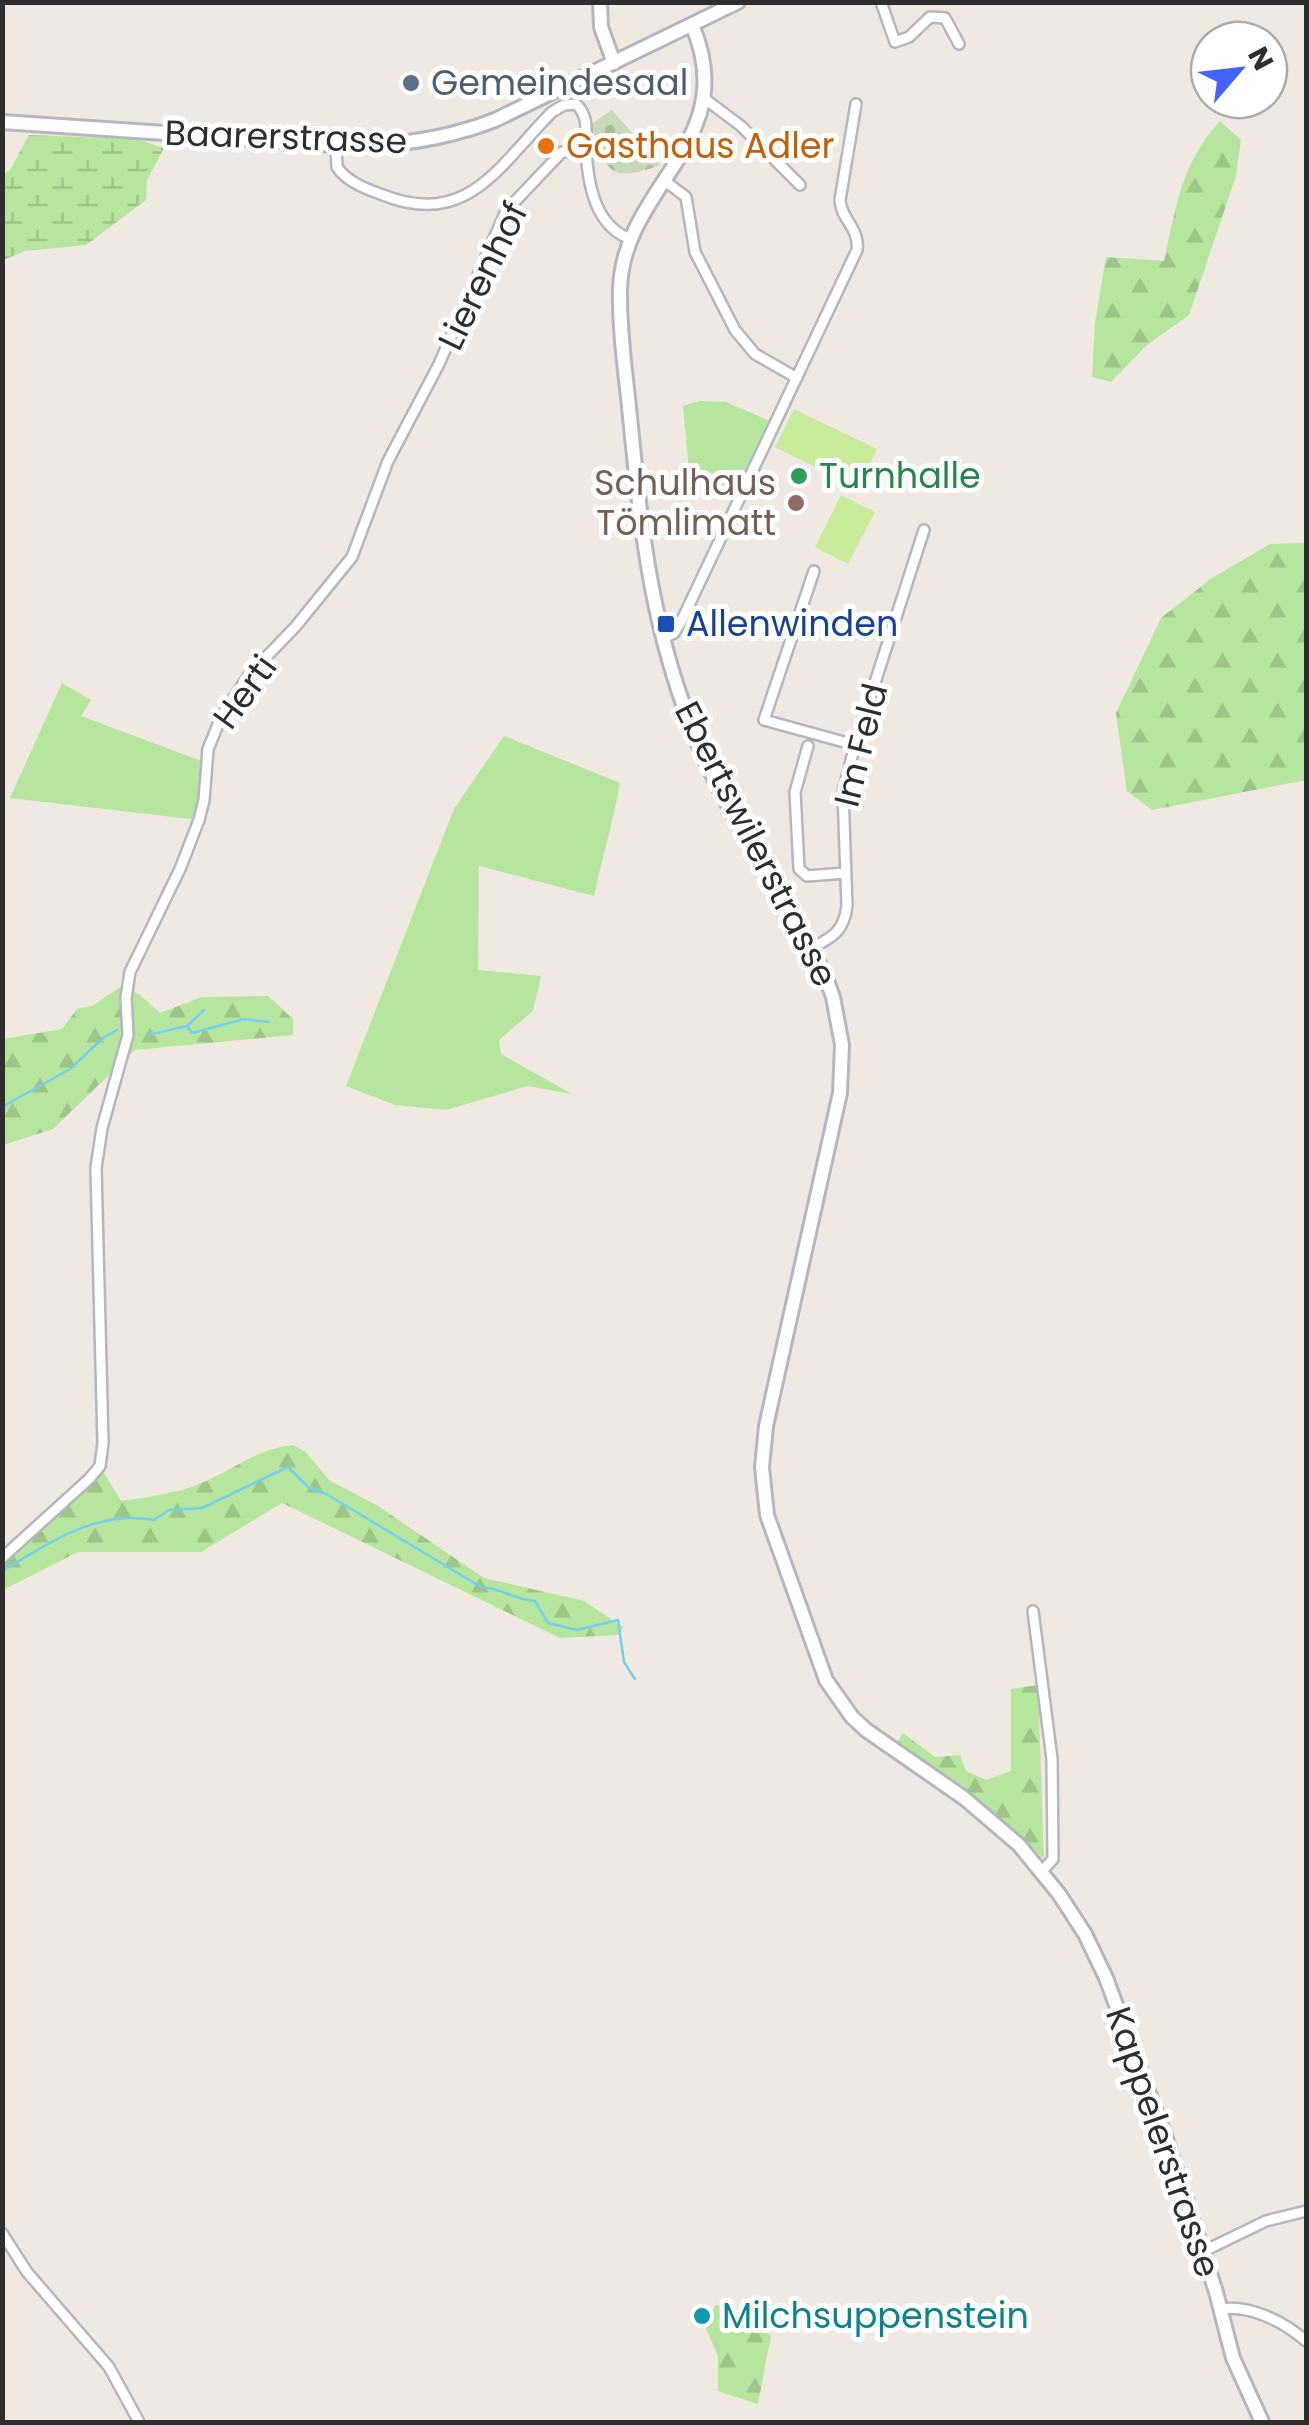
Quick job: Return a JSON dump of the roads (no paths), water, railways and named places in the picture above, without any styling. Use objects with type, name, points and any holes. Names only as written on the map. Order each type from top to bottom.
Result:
[{"type":"street","points":[[600,2],[601,27],[614,63]]},
{"type":"street","name":"Baarerstrasse","points":[[2,122],[390,146],[465,132],[738,2]]},
{"type":"street","points":[[881,2],[895,42],[909,37],[930,17],[944,18],[959,44]]},
{"type":"street","name":"Ebertswilerstrasse","points":[[692,25],[705,64],[705,99],[695,130],[631,239],[620,287],[640,521],[662,639],[683,703],[712,773],[812,948],[833,997],[842,1068],[835,1116],[766,1426],[762,1466],[768,1515],[816,1658],[845,1708],[882,1743],[986,1814],[1042,1871]]},
{"type":"street","points":[[705,99],[730,117],[800,185]]},
{"type":"street","name":"Lierenhof","points":[[336,145],[337,167],[352,181],[392,199],[444,204],[474,191],[548,116],[564,105],[576,104],[583,111],[586,151],[602,218],[618,234],[631,239]]},
{"type":"street","points":[[662,639],[674,633],[681,622],[857,250],[858,238],[841,210],[840,200],[856,104]]},
{"type":"street","name":"Lierenhof","points":[[405,430],[439,364],[506,211],[562,152],[586,151]]},
{"type":"street","points":[[666,181],[686,197],[695,252],[735,330],[755,354],[798,378]]},
{"type":"street","name":"Herti","points":[[2,1558],[100,1466],[103,1442],[96,1168],[102,1128],[128,1035],[126,998],[130,972],[199,820],[208,749],[222,714],[250,674],[296,626],[352,556],[405,430]]},
{"type":"street","name":"Im Feld","points":[[812,948],[836,936],[845,924],[843,792],[924,530]]},
{"type":"street","points":[[814,571],[764,720],[855,744]]},
{"type":"street","points":[[808,746],[795,792],[799,869],[807,876],[844,874]]},
{"type":"street","points":[[1033,1612],[1052,1759],[1052,1859],[1042,1871]]},
{"type":"street","name":"Kappelerstrasse","points":[[1042,1871],[1085,1934],[1106,1978],[1166,2139],[1239,2374],[1262,2422]]},
{"type":"street","points":[[1202,2252],[1266,2222],[1306,2211]]},
{"type":"street","points":[[2,2233],[27,2272],[109,2367],[139,2422]]},
{"type":"street","points":[[1220,2309],[1247,2310],[1288,2327],[1306,2341]]},
{"type":"waterway","points":[[188,1025],[204,1010]]},
{"type":"waterway","points":[[148,1035],[187,1026],[192,1033],[244,1019],[269,1022]]},
{"type":"waterway","points":[[2,1107],[70,1069],[117,1030]]},
{"type":"waterway","points":[[2,1571],[56,1540],[94,1524],[113,1519],[154,1520],[169,1510],[202,1508],[288,1467],[308,1487],[328,1495],[481,1587],[535,1601],[548,1623],[577,1630],[618,1620],[624,1662],[635,1679]]},
{"type":"place","name":"Gemeindesaal","points":[[411,83]]},
{"type":"place","name":"Gasthaus Adler","points":[[546,146]]},
{"type":"place","name":"Turnhalle","points":[[799,476]]},
{"type":"place","name":"Schulhaus Tömlimatt","points":[[796,503]]},
{"type":"place","name":"Allenwinden","points":[[666,624]]},
{"type":"place","name":"Milchsuppenstein","points":[[702,2316]]}]
